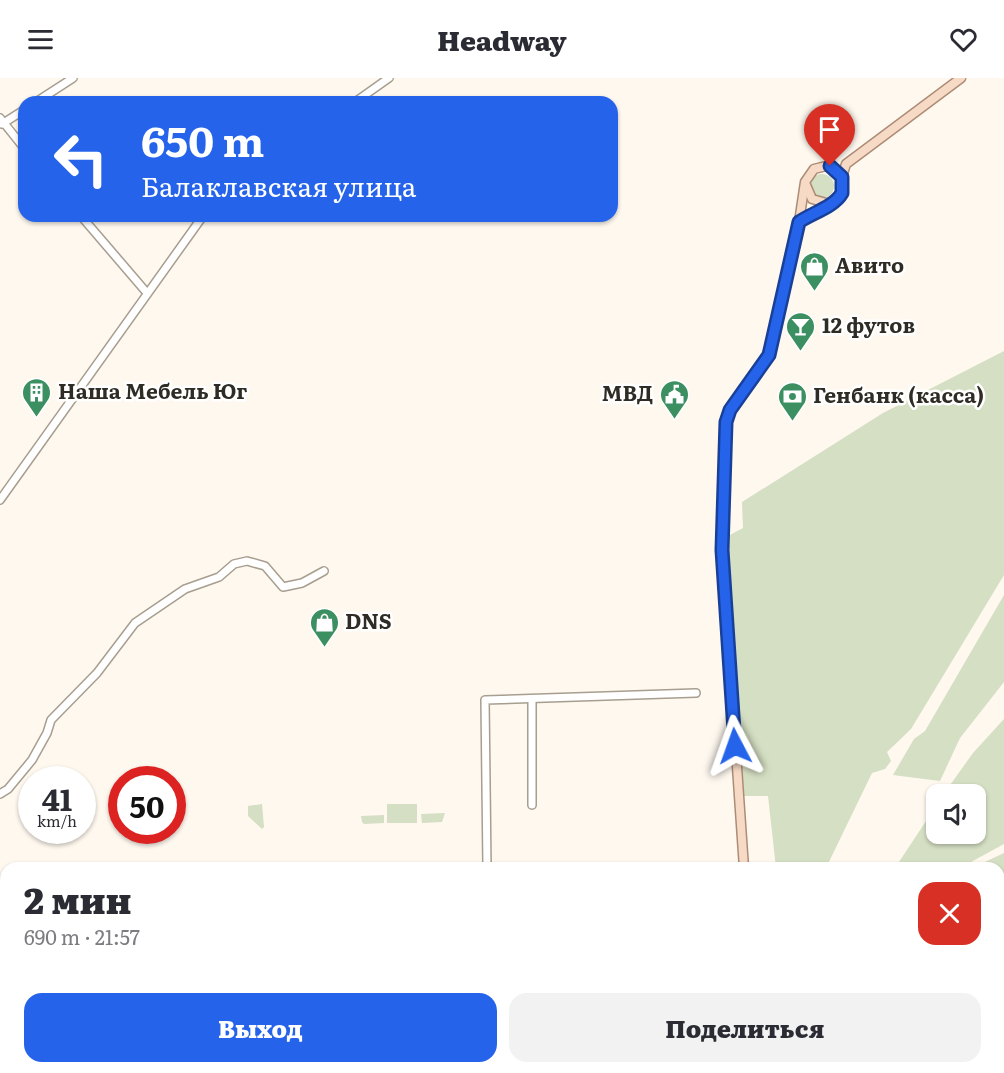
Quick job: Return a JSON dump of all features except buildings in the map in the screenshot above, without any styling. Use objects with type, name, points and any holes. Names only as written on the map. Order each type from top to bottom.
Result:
[{"type":"main road","points":[[744,862],[722,550],[724,435],[730,410],[769,355],[799,222],[805,182],[814,169],[822,166],[834,168],[846,164],[961,78]]},
{"type":"main road","points":[[799,222],[832,203],[842,193],[842,177],[846,164]]},
{"type":"main road","points":[[834,168],[842,177]]},
{"type":"main road","points":[[805,182],[812,199],[832,203]]},
{"type":"street","points":[[45,96],[73,78]]},
{"type":"street","points":[[364,96],[389,78]]},
{"type":"street","points":[[18,113],[1,122],[18,141]]},
{"type":"street","points":[[86,222],[147,293]]},
{"type":"street","points":[[0,500],[199,222]]},
{"type":"street","points":[[0,794],[9,789],[32,760],[47,733],[51,720],[97,673],[135,623],[143,617],[185,589],[219,577],[234,564],[247,561],[265,566],[284,587],[302,583],[324,571]]},
{"type":"street","points":[[487,862],[485,700],[696,693]]},
{"type":"street","points":[[532,699],[532,805]]},
{"type":"green space","points":[[822,174],[827,175],[833,181],[833,191],[827,197],[822,198],[817,197],[811,191],[810,186],[811,181],[817,175]]},
{"type":"green space","points":[[1004,351],[1004,575],[911,729],[887,752],[891,761],[885,769],[872,773],[829,862],[775,862],[768,796],[744,796],[726,537],[743,528],[742,502],[883,413]]},
{"type":"green space","points":[[1004,595],[1004,682],[960,738],[940,781],[893,775],[914,739],[925,731]]},
{"type":"green space","points":[[1004,719],[1004,844],[971,862],[899,862],[926,821],[926,844],[986,844],[986,784],[951,784],[973,753]]},
{"type":"green space","points":[[262,804],[264,827],[262,829],[248,816],[248,806]]},
{"type":"green space","points":[[387,804],[417,804],[417,823],[387,823]]},
{"type":"green space","points":[[445,813],[442,822],[422,823],[421,814]]},
{"type":"green space","points":[[384,815],[384,823],[364,824],[362,822],[361,816]]},
{"type":"green space","points":[[1004,853],[1004,862],[985,862]]},
{"type":"place","name":"Авито","points":[[814,292]]},
{"type":"place","name":"12 футов","points":[[801,352]]},
{"type":"place","name":"Наша Мебель Юг","points":[[37,418]]},
{"type":"place","name":"МВД","points":[[674,420]]},
{"type":"place","name":"Генбанк (касса)","points":[[792,422]]},
{"type":"place","name":"DNS","points":[[324,648]]},
{"type":"route","points":[[735,746],[722,550],[726,422],[730,410],[769,355],[799,222],[815,211],[834,203],[842,193],[842,177],[830,166]]}]
